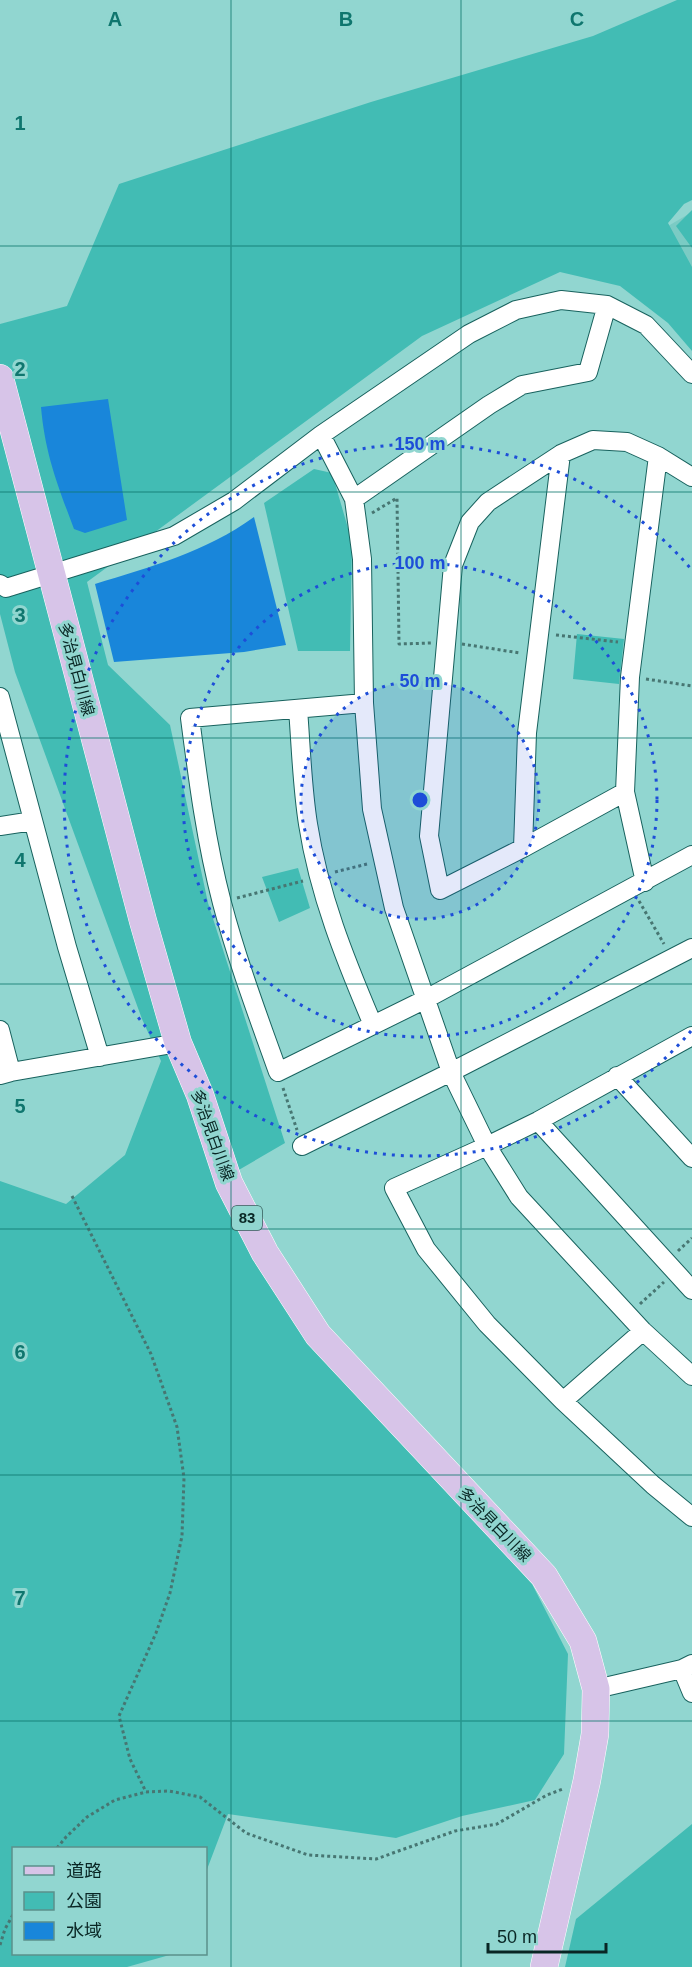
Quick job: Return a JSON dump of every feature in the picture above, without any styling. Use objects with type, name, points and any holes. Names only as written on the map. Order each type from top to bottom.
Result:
[{"type":"main road","name":"多治見白川線","points":[[0,378],[140,910],[178,1043],[200,1095],[229,1183],[270,1262],[318,1335],[544,1576],[583,1641],[596,1689],[595,1734],[587,1780],[544,1967]]},
{"type":"street","points":[[0,584],[6,588],[174,536],[234,501],[321,435],[470,334],[516,310],[561,300],[607,305],[646,325],[692,374]]},
{"type":"street","points":[[354,499],[489,405],[522,385],[588,372],[607,305]]},
{"type":"street","points":[[321,435],[354,499],[362,560],[364,703],[372,809],[394,908],[451,1072],[487,1146],[519,1197],[627,1315],[692,1376]]},
{"type":"street","points":[[625,792],[440,890],[429,836],[453,565],[470,522],[488,502],[561,453],[593,440],[627,442],[658,456],[692,477]]},
{"type":"street","points":[[523,848],[527,733],[561,453]]},
{"type":"street","points":[[638,885],[625,792],[630,677],[658,456]]},
{"type":"street","points":[[0,698],[100,1057]]},
{"type":"street","points":[[364,703],[190,718],[203,820],[222,902],[241,967],[278,1072],[426,999],[692,855]]},
{"type":"street","points":[[298,709],[308,823],[319,877],[338,941],[373,1026]]},
{"type":"street","points":[[0,826],[33,821]]},
{"type":"street","points":[[302,1146],[692,948]]},
{"type":"street","points":[[0,1030],[6,1074],[178,1043]]},
{"type":"street","points":[[692,1036],[538,1121],[394,1188],[426,1249],[487,1324],[563,1401],[653,1485],[692,1517]]},
{"type":"street","points":[[617,1076],[692,1158]]},
{"type":"street","points":[[538,1121],[692,1290]]},
{"type":"street","points":[[563,1401],[643,1331]]},
{"type":"street","points":[[596,1689],[687,1666],[692,1693]]},
{"type":"path","points":[[357,522],[397,498],[399,644],[446,642],[537,656]]},
{"type":"path","points":[[540,633],[634,644]]},
{"type":"path","points":[[630,677],[692,686]]},
{"type":"path","points":[[638,885],[672,958]]},
{"type":"path","points":[[278,1072],[302,1146]]},
{"type":"path","points":[[72,1196],[151,1354],[177,1427],[184,1478],[182,1536],[170,1593],[156,1633],[119,1716],[130,1759],[146,1792]]},
{"type":"path","points":[[627,1315],[675,1273]]},
{"type":"path","points":[[58,1847],[87,1817],[115,1800],[146,1792],[169,1791],[200,1797],[246,1833],[308,1855],[376,1858],[455,1831],[497,1824],[547,1795],[587,1780]]},
{"type":"path","points":[[0,1945],[12,1917]]},
{"type":"shaded area","points":[[692,212],[692,279],[663,229]]},
{"type":"green space","points":[[677,0],[692,0],[692,200],[684,204],[668,223],[692,267],[692,351],[668,323],[620,286],[560,272],[422,336],[87,582],[108,665],[170,725],[208,903],[285,1143],[218,1182],[311,1342],[532,1584],[568,1654],[564,1754],[535,1800],[462,1816],[396,1838],[228,1814],[207,1869],[207,1847],[12,1847],[12,1955],[169,1955],[127,1967],[0,1967],[0,1181],[66,1204],[125,1155],[161,1061],[142,1019],[15,672],[0,614],[0,324],[67,306],[119,184],[371,102],[593,36]]},
{"type":"green space","points":[[692,210],[692,248],[676,226]]},
{"type":"green space","points":[[314,469],[332,473],[352,542],[350,651],[298,651],[264,503]]},
{"type":"green space","points":[[577,634],[624,639],[619,684],[573,679]]},
{"type":"green space","points":[[298,868],[310,908],[279,922],[262,877]]},
{"type":"green space","points":[[692,1824],[692,1967],[565,1967],[576,1919]]},
{"type":"water","points":[[108,399],[127,520],[85,533],[74,529],[58,484],[49,455],[41,407]]},
{"type":"water","points":[[254,517],[286,645],[244,652],[114,662],[95,584],[157,565],[197,549],[217,540]]}]
